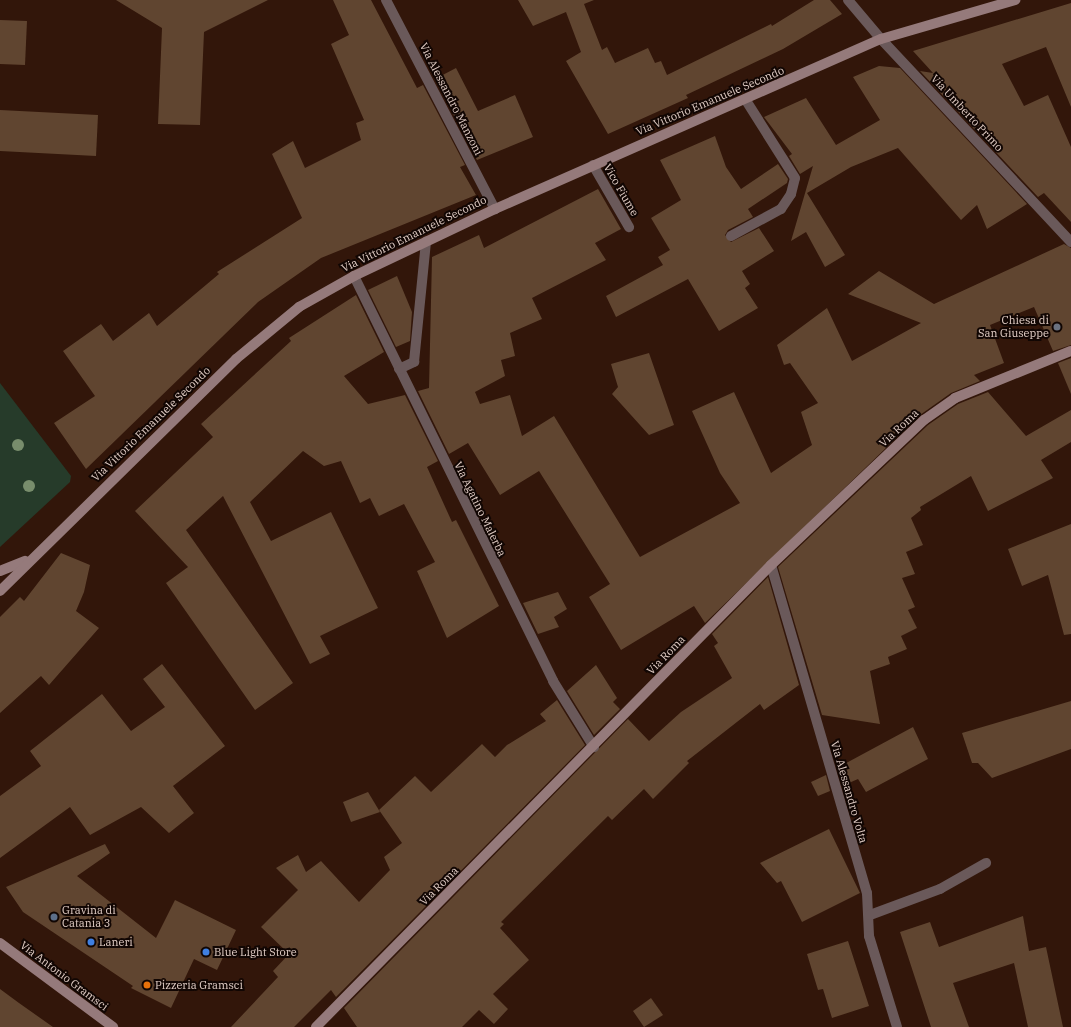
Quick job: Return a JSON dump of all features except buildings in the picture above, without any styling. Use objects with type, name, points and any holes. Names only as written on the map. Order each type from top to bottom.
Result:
[{"type":"main road","name":"Via Vittorio Emanuele Secondo","points":[[0,591],[29,560],[236,359],[299,307],[354,276],[495,209],[881,39],[1015,0]]},
{"type":"main road","name":"Via Roma","points":[[316,1027],[594,747],[771,565],[940,407],[1071,351]]},
{"type":"main road","points":[[0,571],[29,560]]},
{"type":"main road","name":"Via Antonio Gramsci","points":[[0,943],[113,1027]]},
{"type":"street","name":"Via Alessandro Manzoni","points":[[386,0],[495,209]]},
{"type":"street","name":"Via Umberto Primo","points":[[848,0],[881,39],[1071,242]]},
{"type":"street","points":[[731,236],[781,209],[791,194],[795,178],[745,99]]},
{"type":"street","name":"Vico Fiume","points":[[593,165],[629,228]]},
{"type":"street","points":[[399,369],[414,362],[426,242]]},
{"type":"street","name":"Via Agatino Malerba","points":[[354,276],[552,681],[594,747]]},
{"type":"street","name":"Via Alessandro Volta","points":[[771,565],[867,893],[870,915],[869,936],[897,1027]]},
{"type":"street","points":[[870,915],[940,889],[986,863]]},
{"type":"green space","points":[[0,383],[71,476],[70,482],[0,547]]},
{"type":"place","name":"Chiesa di San Giuseppe","points":[[1057,327]]},
{"type":"place","name":"Gravina di Catania 3","points":[[54,917]]},
{"type":"place","name":"Laneri","points":[[91,942]]},
{"type":"place","name":"Blue Light Store","points":[[206,952]]},
{"type":"place","name":"Pizzeria Gramsci","points":[[147,985]]}]
